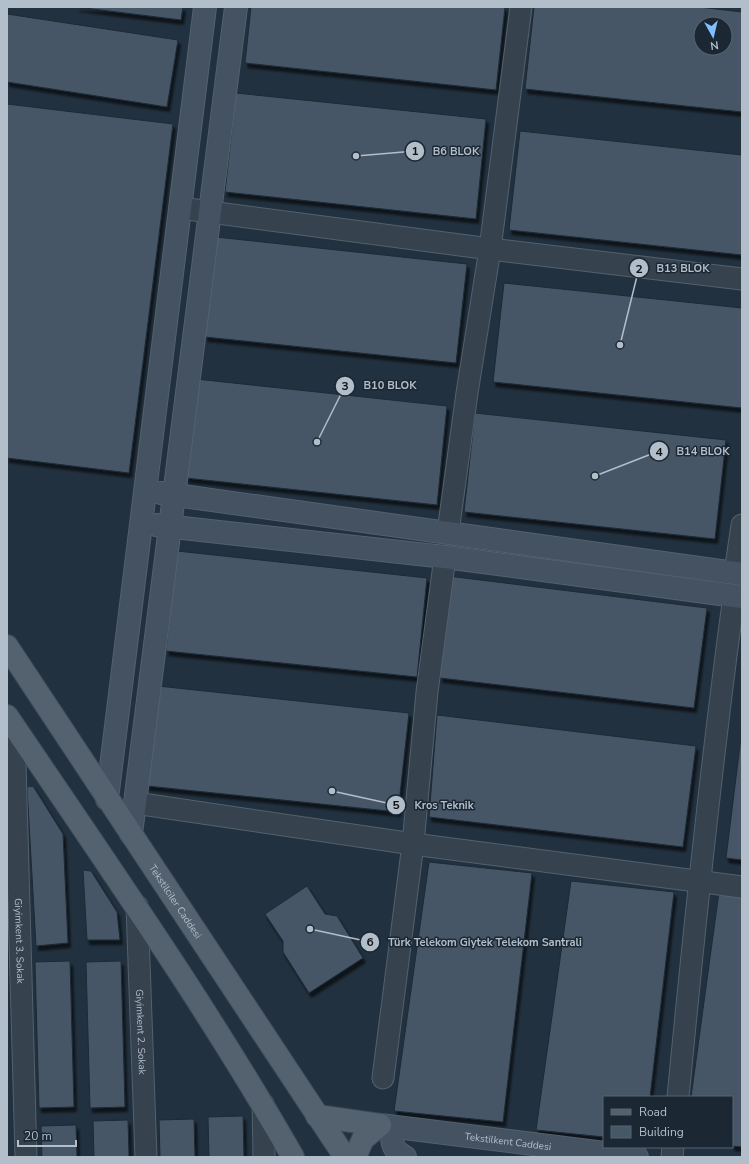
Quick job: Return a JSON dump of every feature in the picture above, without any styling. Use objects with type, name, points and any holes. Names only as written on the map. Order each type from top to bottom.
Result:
[{"type":"main road","name":"Tekstilciler Caddesi","points":[[7,646],[345,1157]]},
{"type":"main road","points":[[10,721],[137,906],[263,1104],[293,1157]]},
{"type":"main road","points":[[317,1116],[380,1125]]},
{"type":"main road","points":[[355,1157],[363,1139],[380,1125]]},
{"type":"street","points":[[108,799],[205,7]]},
{"type":"street","points":[[131,834],[236,7]]},
{"type":"street","points":[[383,1078],[413,844],[427,692],[467,393],[490,249],[521,7]]},
{"type":"street","points":[[180,208],[490,249],[742,279]]},
{"type":"street","points":[[146,491],[739,573]]},
{"type":"street","points":[[141,522],[170,527],[445,557],[738,596]]},
{"type":"street","points":[[678,1096],[716,727],[738,596],[742,525]]},
{"type":"street","name":"Giyimkent 3. Sokak","points":[[10,721],[26,1157]]},
{"type":"street","points":[[135,803],[413,844],[742,887]]},
{"type":"street","name":"Giyimkent 2. Sokak","points":[[137,906],[146,1157]]},
{"type":"street","points":[[263,1104],[264,1157]]},
{"type":"street","name":"Tekstilkent Caddesi","points":[[380,1125],[637,1157]]},
{"type":"street","points":[[401,1128],[394,1132],[392,1143],[397,1151],[405,1157]]},
{"type":"building","points":[[77,7],[183,7],[181,20]]},
{"type":"building","points":[[251,7],[505,7],[496,90],[245,63]]},
{"type":"building","points":[[534,7],[699,7],[742,12],[742,112],[525,89]]},
{"type":"building","points":[[7,14],[178,40],[167,107],[7,82]]},
{"type":"building","points":[[236,93],[486,119],[476,219],[225,192]]},
{"type":"building","points":[[7,104],[173,124],[129,473],[7,458]]},
{"type":"building","points":[[520,131],[742,155],[742,255],[509,230]]},
{"type":"building","points":[[216,237],[467,264],[456,363],[205,337]]},
{"type":"building","points":[[504,283],[742,308],[742,408],[493,382]]},
{"type":"building","points":[[196,379],[447,406],[437,505],[186,478]]},
{"type":"building","points":[[475,413],[726,440],[715,539],[464,512]]},
{"type":"building","points":[[177,551],[427,578],[417,677],[166,651]]},
{"type":"building","points":[[448,576],[707,608],[694,708],[440,678]]},
{"type":"building","points":[[158,686],[409,713],[398,812],[147,786]]},
{"type":"building","points":[[437,715],[696,746],[683,847],[429,817]]},
{"type":"building","points":[[742,729],[742,860],[726,858]]},
{"type":"building","points":[[33,786],[63,834],[68,943],[36,946],[27,787]]},
{"type":"building","points":[[429,862],[532,873],[503,1122],[394,1111]]},
{"type":"building","points":[[83,870],[91,871],[117,912],[120,940],[87,940]]},
{"type":"building","points":[[571,881],[674,892],[650,1096],[603,1096],[603,1137],[536,1130]]},
{"type":"building","points":[[307,886],[325,914],[337,916],[363,958],[309,993],[283,952],[283,941],[265,914]]},
{"type":"building","points":[[719,892],[742,895],[742,1147],[733,1146],[733,1096],[691,1096]]},
{"type":"building","points":[[70,961],[74,1107],[39,1108],[35,962]]},
{"type":"building","points":[[121,961],[125,1107],[90,1108],[86,962]]},
{"type":"building","points":[[243,1116],[244,1157],[209,1157],[208,1117]]},
{"type":"building","points":[[194,1119],[195,1157],[160,1157],[159,1120]]},
{"type":"building","points":[[128,1120],[129,1157],[94,1157],[93,1121]]},
{"type":"building","points":[[76,1125],[77,1157],[42,1157],[41,1126]]},
{"type":"place","name":"B6 BLOK","points":[[356,156]]},
{"type":"place","name":"B13 BLOK","points":[[620,345]]},
{"type":"place","name":"B10 BLOK","points":[[317,442]]},
{"type":"place","name":"B14 BLOK","points":[[595,476]]},
{"type":"place","name":"Kros Teknik","points":[[332,791]]},
{"type":"place","name":"Türk Telekom Giytek Telekom Santrali","points":[[310,929]]}]
